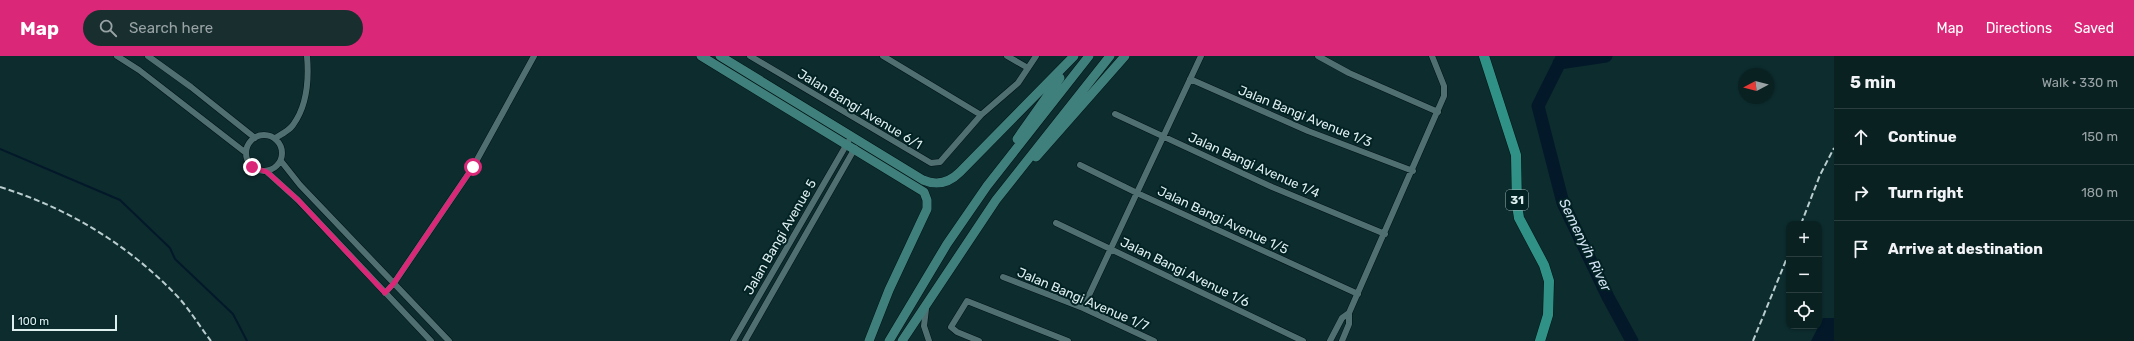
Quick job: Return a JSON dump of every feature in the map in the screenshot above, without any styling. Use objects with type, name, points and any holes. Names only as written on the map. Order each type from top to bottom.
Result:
[{"type":"main road","points":[[701,56],[853,143],[923,180],[938,184],[948,181],[960,172],[1074,56]]},
{"type":"main road","points":[[720,56],[853,143],[924,192],[927,200],[927,209],[923,220],[888,290],[869,341]]},
{"type":"main road","points":[[888,341],[947,244],[1074,56]]},
{"type":"main road","points":[[986,186],[1089,56]]},
{"type":"main road","points":[[902,341],[996,200],[1110,56]]},
{"type":"main road","points":[[996,200],[1125,56]]},
{"type":"main road","name":"31","points":[[1484,56],[1516,156],[1517,205],[1519,218],[1544,266],[1549,281],[1548,316],[1540,341]]},
{"type":"street","points":[[117,56],[140,70],[246,153],[252,167],[267,172],[298,200],[431,341]]},
{"type":"street","points":[[148,56],[191,87],[255,138]]},
{"type":"street","points":[[275,138],[292,126],[301,107],[308,87],[307,56]]},
{"type":"street","points":[[385,293],[394,283],[473,167],[534,56]]},
{"type":"street","name":"Jalan Bangi Avenue 6/1","points":[[750,56],[923,160],[931,163],[940,162],[981,115]]},
{"type":"street","points":[[883,56],[981,115],[1018,83],[1036,56]]},
{"type":"street","points":[[1007,56],[1028,68]]},
{"type":"street","points":[[1083,308],[1201,56]]},
{"type":"street","points":[[1318,56],[1349,73],[1438,112]]},
{"type":"street","points":[[1342,341],[1349,324],[1350,313],[1413,171],[1445,92],[1432,56]]},
{"type":"street","name":"Jalan Bangi Avenue 1/3","points":[[1190,79],[1308,131],[1413,171]]},
{"type":"street","name":"Jalan Bangi Avenue 1/4","points":[[1115,114],[1272,187],[1385,234]]},
{"type":"street","points":[[246,153],[249,144],[255,138],[265,135],[275,138],[283,151],[281,161],[278,166],[267,172]]},
{"type":"street","name":"Jalan Bangi Avenue 5","points":[[733,341],[853,143]]},
{"type":"street","name":"Jalan Bangi Avenue 5","points":[[745,341],[853,143]]},
{"type":"street","points":[[281,161],[300,185],[449,341]]},
{"type":"street","name":"Jalan Bangi Avenue 1/5","points":[[1080,165],[1137,193],[1358,294]]},
{"type":"street","name":"Jalan Bangi Avenue 1/6","points":[[1056,223],[1303,341]]},
{"type":"street","name":"Jalan Bangi Avenue 1/7","points":[[1003,277],[1083,308],[1154,341]]},
{"type":"street","points":[[979,341],[957,332],[951,327],[967,301],[1068,341]]},
{"type":"street","points":[[929,302],[924,318],[924,326],[929,341]]},
{"type":"street","points":[[1330,341],[1342,318],[1350,313]]},
{"type":"water","points":[[1823,318],[1834,318],[1834,341],[1811,341],[1817,329],[1822,329]]},
{"type":"waterway","name":"Semenyih River","points":[[1563,56],[1538,106],[1563,203],[1608,297],[1632,341]]},
{"type":"waterway","points":[[1559,63],[1606,56]]},
{"type":"waterway","points":[[0,149],[120,200],[170,248],[175,259],[233,314],[247,341]]},
{"type":"railway","points":[[1802,221],[1820,175],[1834,148]]},
{"type":"railway","points":[[0,187],[50,206],[73,217],[118,245],[159,278],[178,297],[187,307],[211,341]]},
{"type":"railway","points":[[1753,341],[1787,257]]},
{"type":"route","points":[[252,167],[262,172],[267,172],[298,200],[385,293],[394,283],[473,167]]}]
